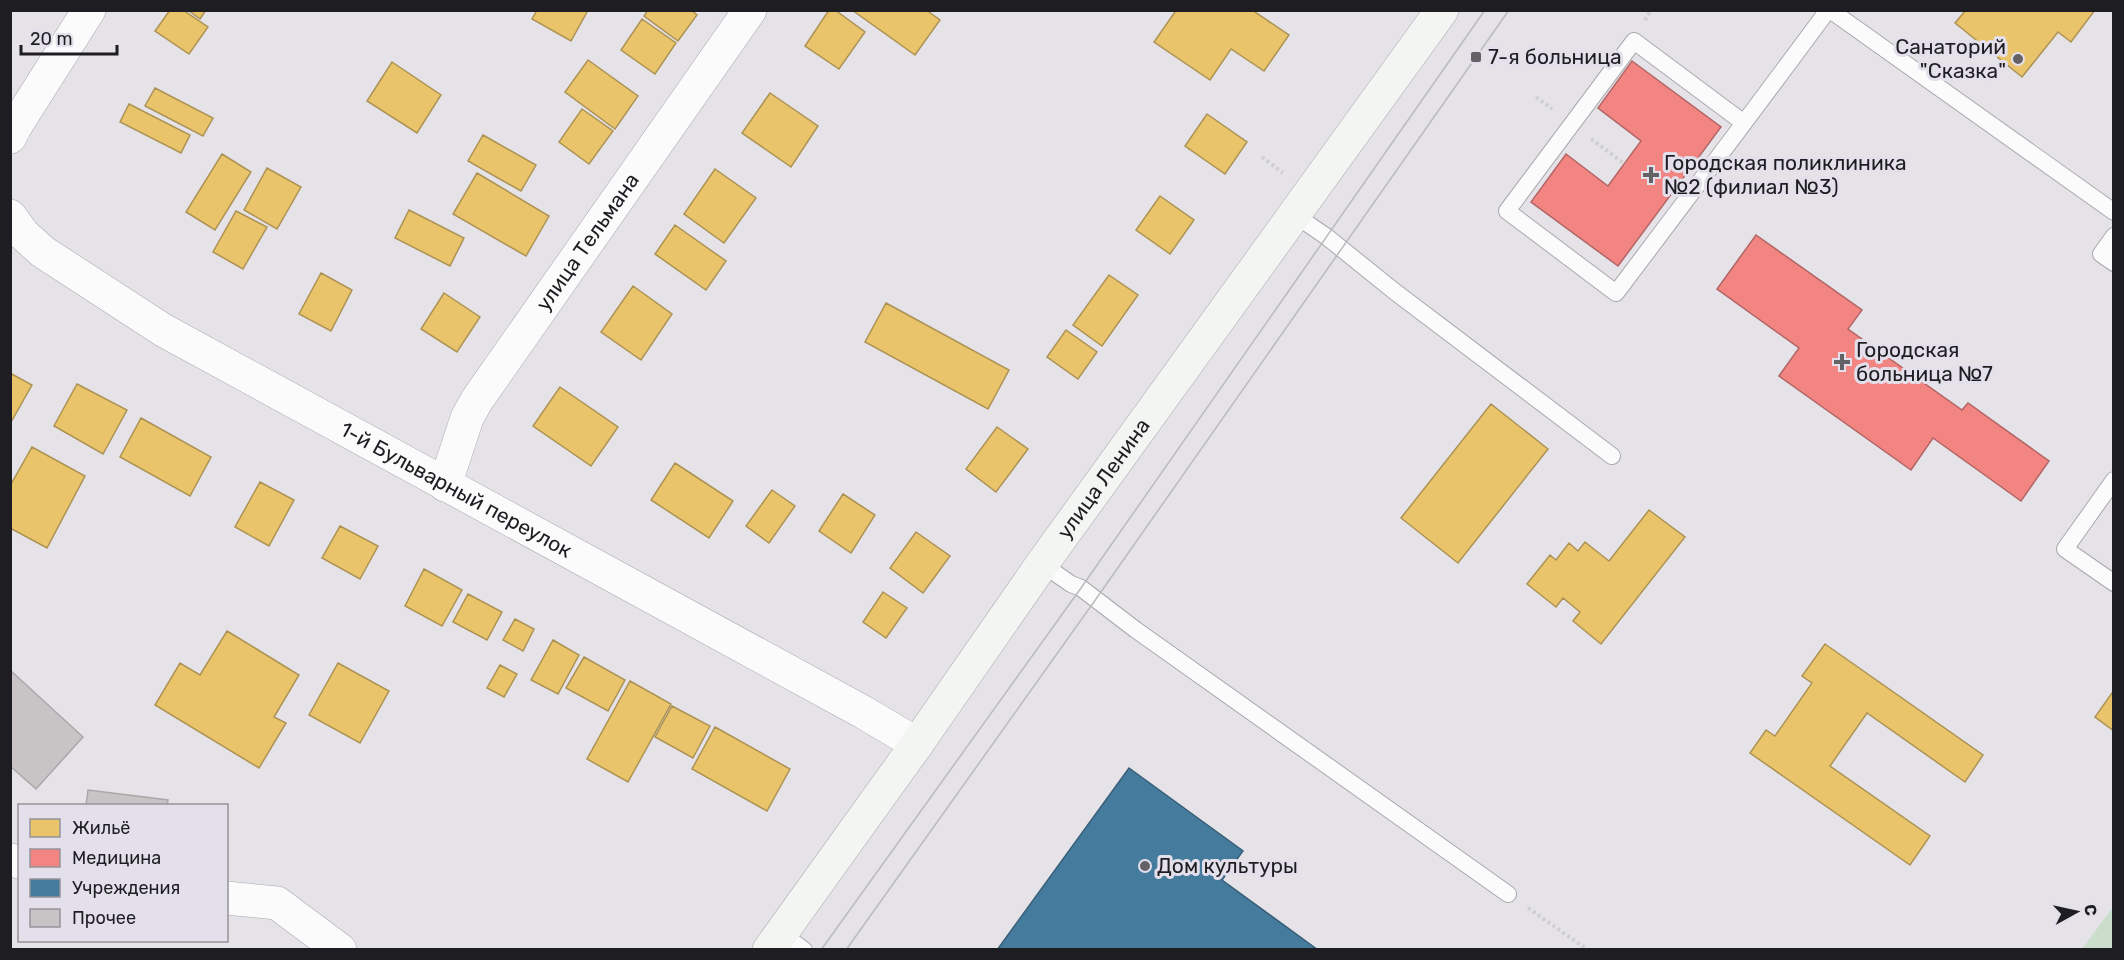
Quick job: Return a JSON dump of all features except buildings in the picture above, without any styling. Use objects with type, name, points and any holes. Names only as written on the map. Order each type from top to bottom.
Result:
[{"type":"main road","name":"улица Ленина","points":[[784,944],[916,744],[1042,564],[1442,10]]},
{"type":"street","points":[[10,137],[89,10]]},
{"type":"street","name":"улица Тельмана","points":[[445,485],[467,418],[477,400],[750,10]]},
{"type":"street","name":"1-й Бульварный переулок","points":[[10,216],[23,234],[43,252],[163,330],[863,712],[916,744]]},
{"type":"street","points":[[228,898],[277,903],[340,950]]},
{"type":"lane","points":[[1744,123],[1634,41],[1507,211],[1616,293],[1744,123],[1829,10],[2114,212]]},
{"type":"lane","points":[[1295,215],[1327,237],[1394,291],[1612,456]]},
{"type":"lane","points":[[2114,236],[2101,254],[2114,262]]},
{"type":"lane","points":[[2114,480],[2065,549],[2114,583]]},
{"type":"lane","points":[[1042,564],[1071,584],[1081,588],[1136,630],[1508,894]]},
{"type":"path","points":[[1508,894],[1588,950]]},
{"type":"green space","points":[[2113,907],[2113,949],[2082,949]]},
{"type":"tram line","points":[[821,950],[1081,588],[1485,10]]},
{"type":"tram line","points":[[846,950],[1096,599],[1509,10]]},
{"type":"place","name":"7-я больница","points":[[1476,57]]},
{"type":"place","name":"Санаторий \"Сказка\"","points":[[2018,59]]},
{"type":"place","name":"Городская поликлиника №2 (филиал №3)","points":[[1651,175]]},
{"type":"place","name":"Городская больница №7","points":[[1842,362]]},
{"type":"place","name":"Дом культуры","points":[[1145,866]]}]
